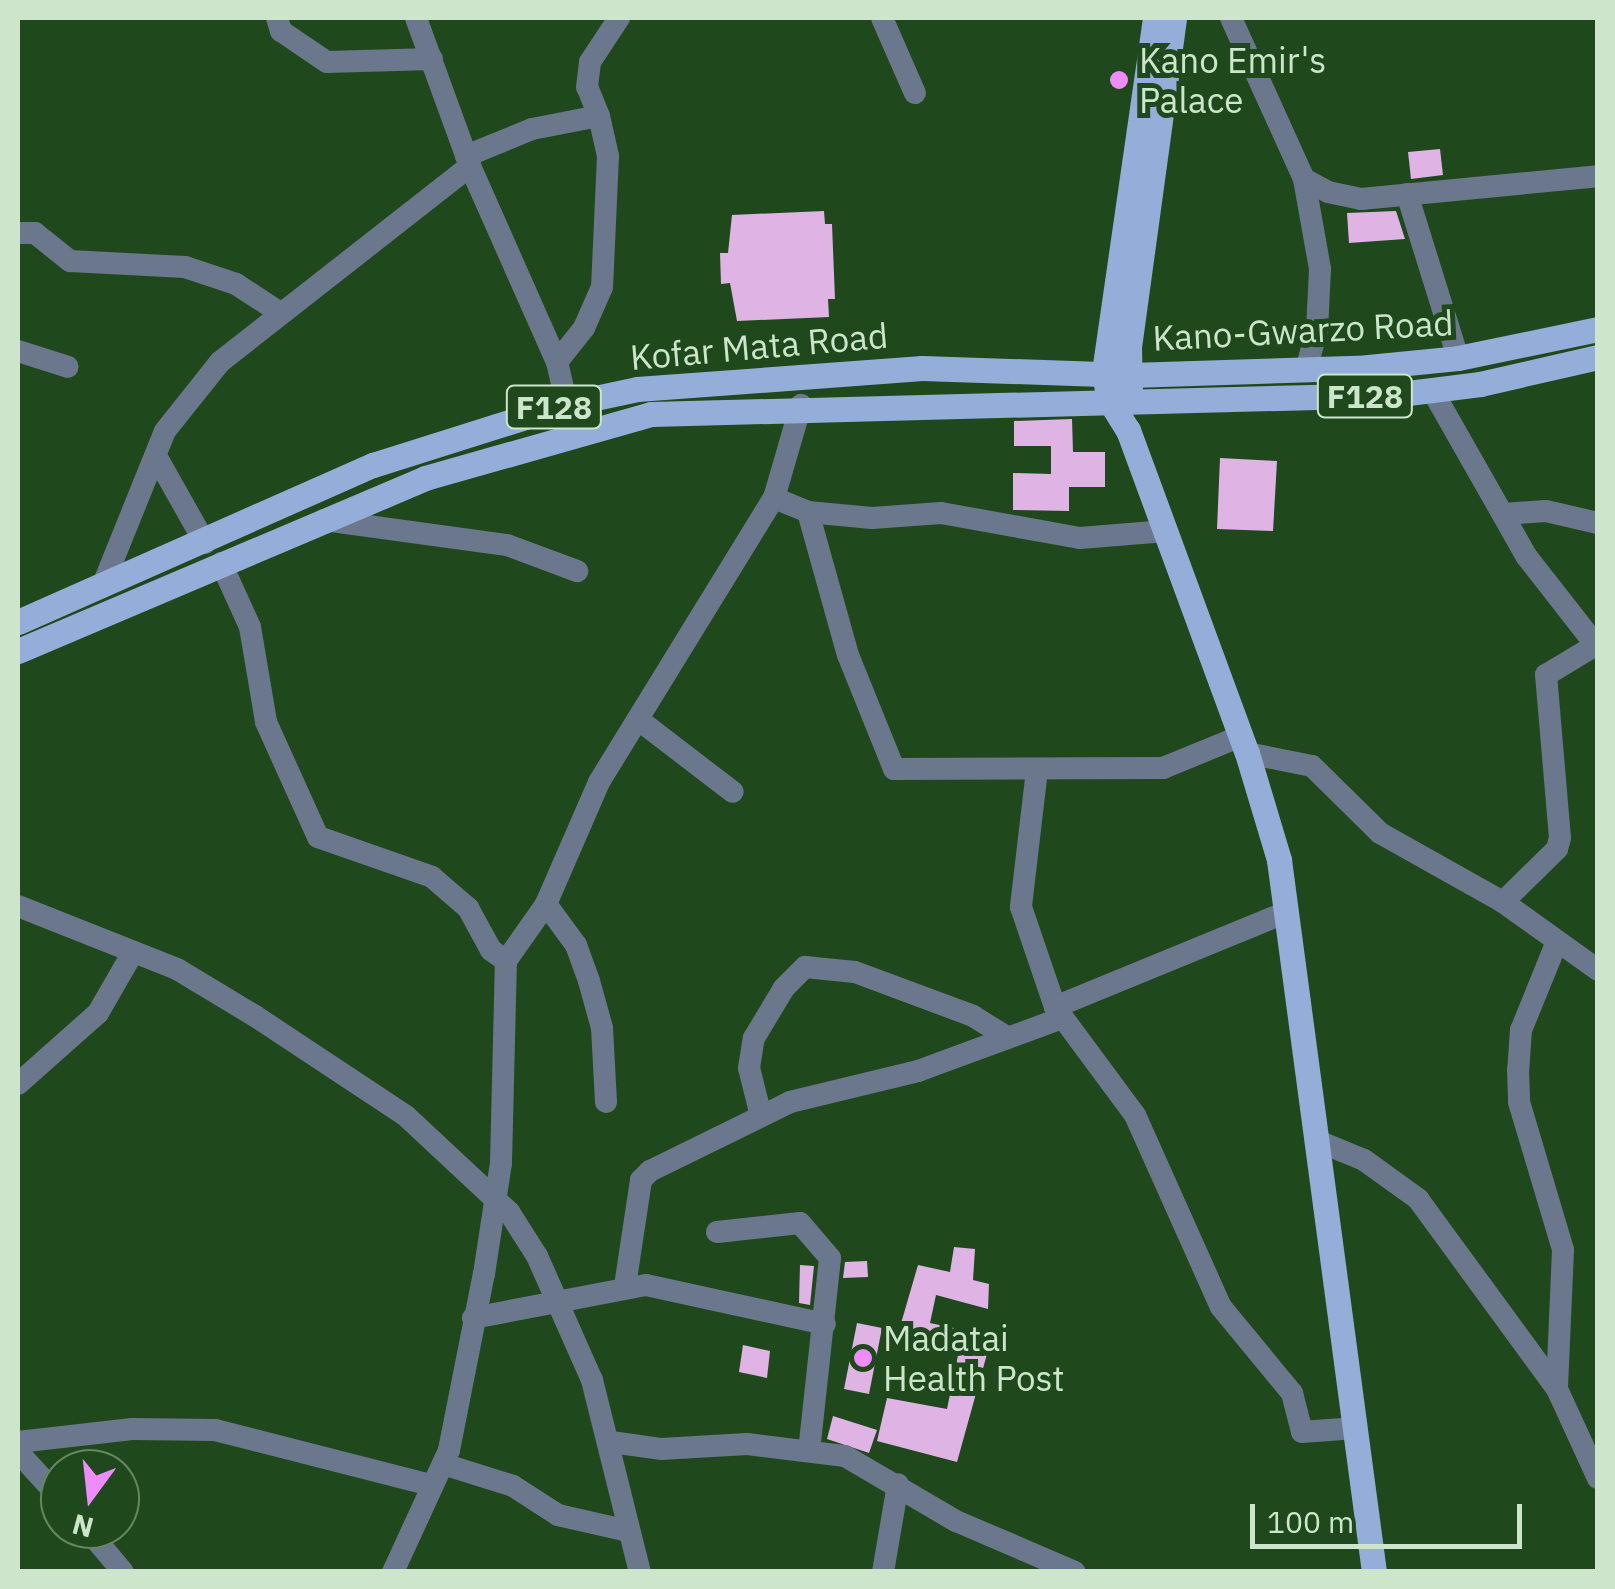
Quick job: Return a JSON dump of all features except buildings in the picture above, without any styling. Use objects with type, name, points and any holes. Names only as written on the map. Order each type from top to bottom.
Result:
[{"type":"main road","points":[[1155,18],[1118,387],[1128,430],[1244,744],[1279,860],[1320,1142],[1374,1572]]},
{"type":"main road","points":[[1118,387],[1174,18]]},
{"type":"main road","name":"Kano-Gwarzo Road","points":[[1118,387],[1458,358],[1598,329]]},
{"type":"main road","name":"Kano-Gwarzo Road","points":[[1118,387],[1432,390],[1598,357]]},
{"type":"main road","name":"Kofar Mata Road","points":[[18,651],[213,553],[373,465],[567,404],[807,373],[922,368],[1118,387]]},
{"type":"main road","name":"Kofar Mata Road","points":[[18,622],[102,586],[324,520],[425,478],[651,414],[1118,387]]},
{"type":"street","points":[[277,18],[281,31],[328,62],[432,59]]},
{"type":"street","points":[[416,18],[468,161],[557,362],[574,435]]},
{"type":"street","points":[[557,362],[584,328],[602,286],[608,156],[587,87],[597,42],[620,18]]},
{"type":"street","points":[[882,18],[915,93]]},
{"type":"street","points":[[1231,18],[1304,179],[1320,269],[1318,330],[1306,370]]},
{"type":"street","points":[[102,586],[166,431],[220,362],[468,161],[532,129],[598,116]]},
{"type":"street","points":[[1304,179],[1361,199],[1598,176]]},
{"type":"street","points":[[1407,194],[1458,358]]},
{"type":"street","points":[[18,232],[34,233],[70,262],[185,268],[236,284],[279,312]]},
{"type":"street","points":[[18,351],[68,367]]},
{"type":"street","points":[[1432,390],[1527,557],[1596,647],[1546,675],[1560,838],[1557,849],[1503,902]]},
{"type":"street","points":[[394,1572],[430,1485],[443,1464],[502,1163],[506,962],[546,904],[598,782],[774,498],[801,405]]},
{"type":"street","points":[[156,456],[250,626],[266,722],[318,836],[432,877],[468,908],[491,950],[506,962]]},
{"type":"street","points":[[774,498],[808,512],[872,518],[941,514],[1080,538],[1166,531]]},
{"type":"street","points":[[1504,514],[1546,511],[1598,523]]},
{"type":"street","points":[[808,512],[824,584],[888,765],[933,773],[1164,768],[1244,744],[1312,766],[1380,834],[1503,902],[1556,944],[1598,970]]},
{"type":"street","points":[[324,520],[507,545],[577,571]]},
{"type":"street","points":[[639,720],[734,792]]},
{"type":"street","points":[[1037,770],[1021,907],[1058,1012],[1135,1115],[1222,1308],[1292,1393],[1302,1432],[1356,1428]]},
{"type":"street","points":[[546,904],[576,945],[589,980],[602,1028],[606,1102]]},
{"type":"street","points":[[18,906],[177,970],[406,1116],[494,1203],[509,1212],[558,1302],[610,1442],[640,1571]]},
{"type":"street","points":[[625,1286],[644,1175],[790,1102],[918,1071],[1007,1037],[1286,912]]},
{"type":"street","points":[[1556,944],[1521,1030],[1518,1069],[1519,1102],[1563,1250],[1556,1389]]},
{"type":"street","points":[[18,1084],[98,1014],[132,954]]},
{"type":"street","points":[[760,1116],[749,1068],[754,1038],[784,988],[805,968],[856,972],[973,1016],[1007,1037]]},
{"type":"street","points":[[1320,1142],[1364,1160],[1418,1200],[1556,1389],[1598,1478]]},
{"type":"street","points":[[717,1232],[800,1223],[812,1230],[830,1258],[809,1450]]},
{"type":"street","points":[[473,1318],[625,1286],[825,1324]]},
{"type":"street","points":[[18,1442],[132,1430],[214,1430],[430,1485]]},
{"type":"street","points":[[610,1442],[809,1450],[846,1456],[956,1521],[1075,1572]]},
{"type":"street","points":[[18,1452],[40,1476]]},
{"type":"street","points":[[443,1464],[513,1486],[558,1516],[628,1531]]},
{"type":"street","points":[[883,1572],[882,1552],[898,1484]]},
{"type":"street","points":[[104,1549],[123,1572]]},
{"type":"place","name":"Kano Emir's Palace","points":[[1119,80]]},
{"type":"place","name":"Madatai Health Post","points":[[863,1358]]}]
